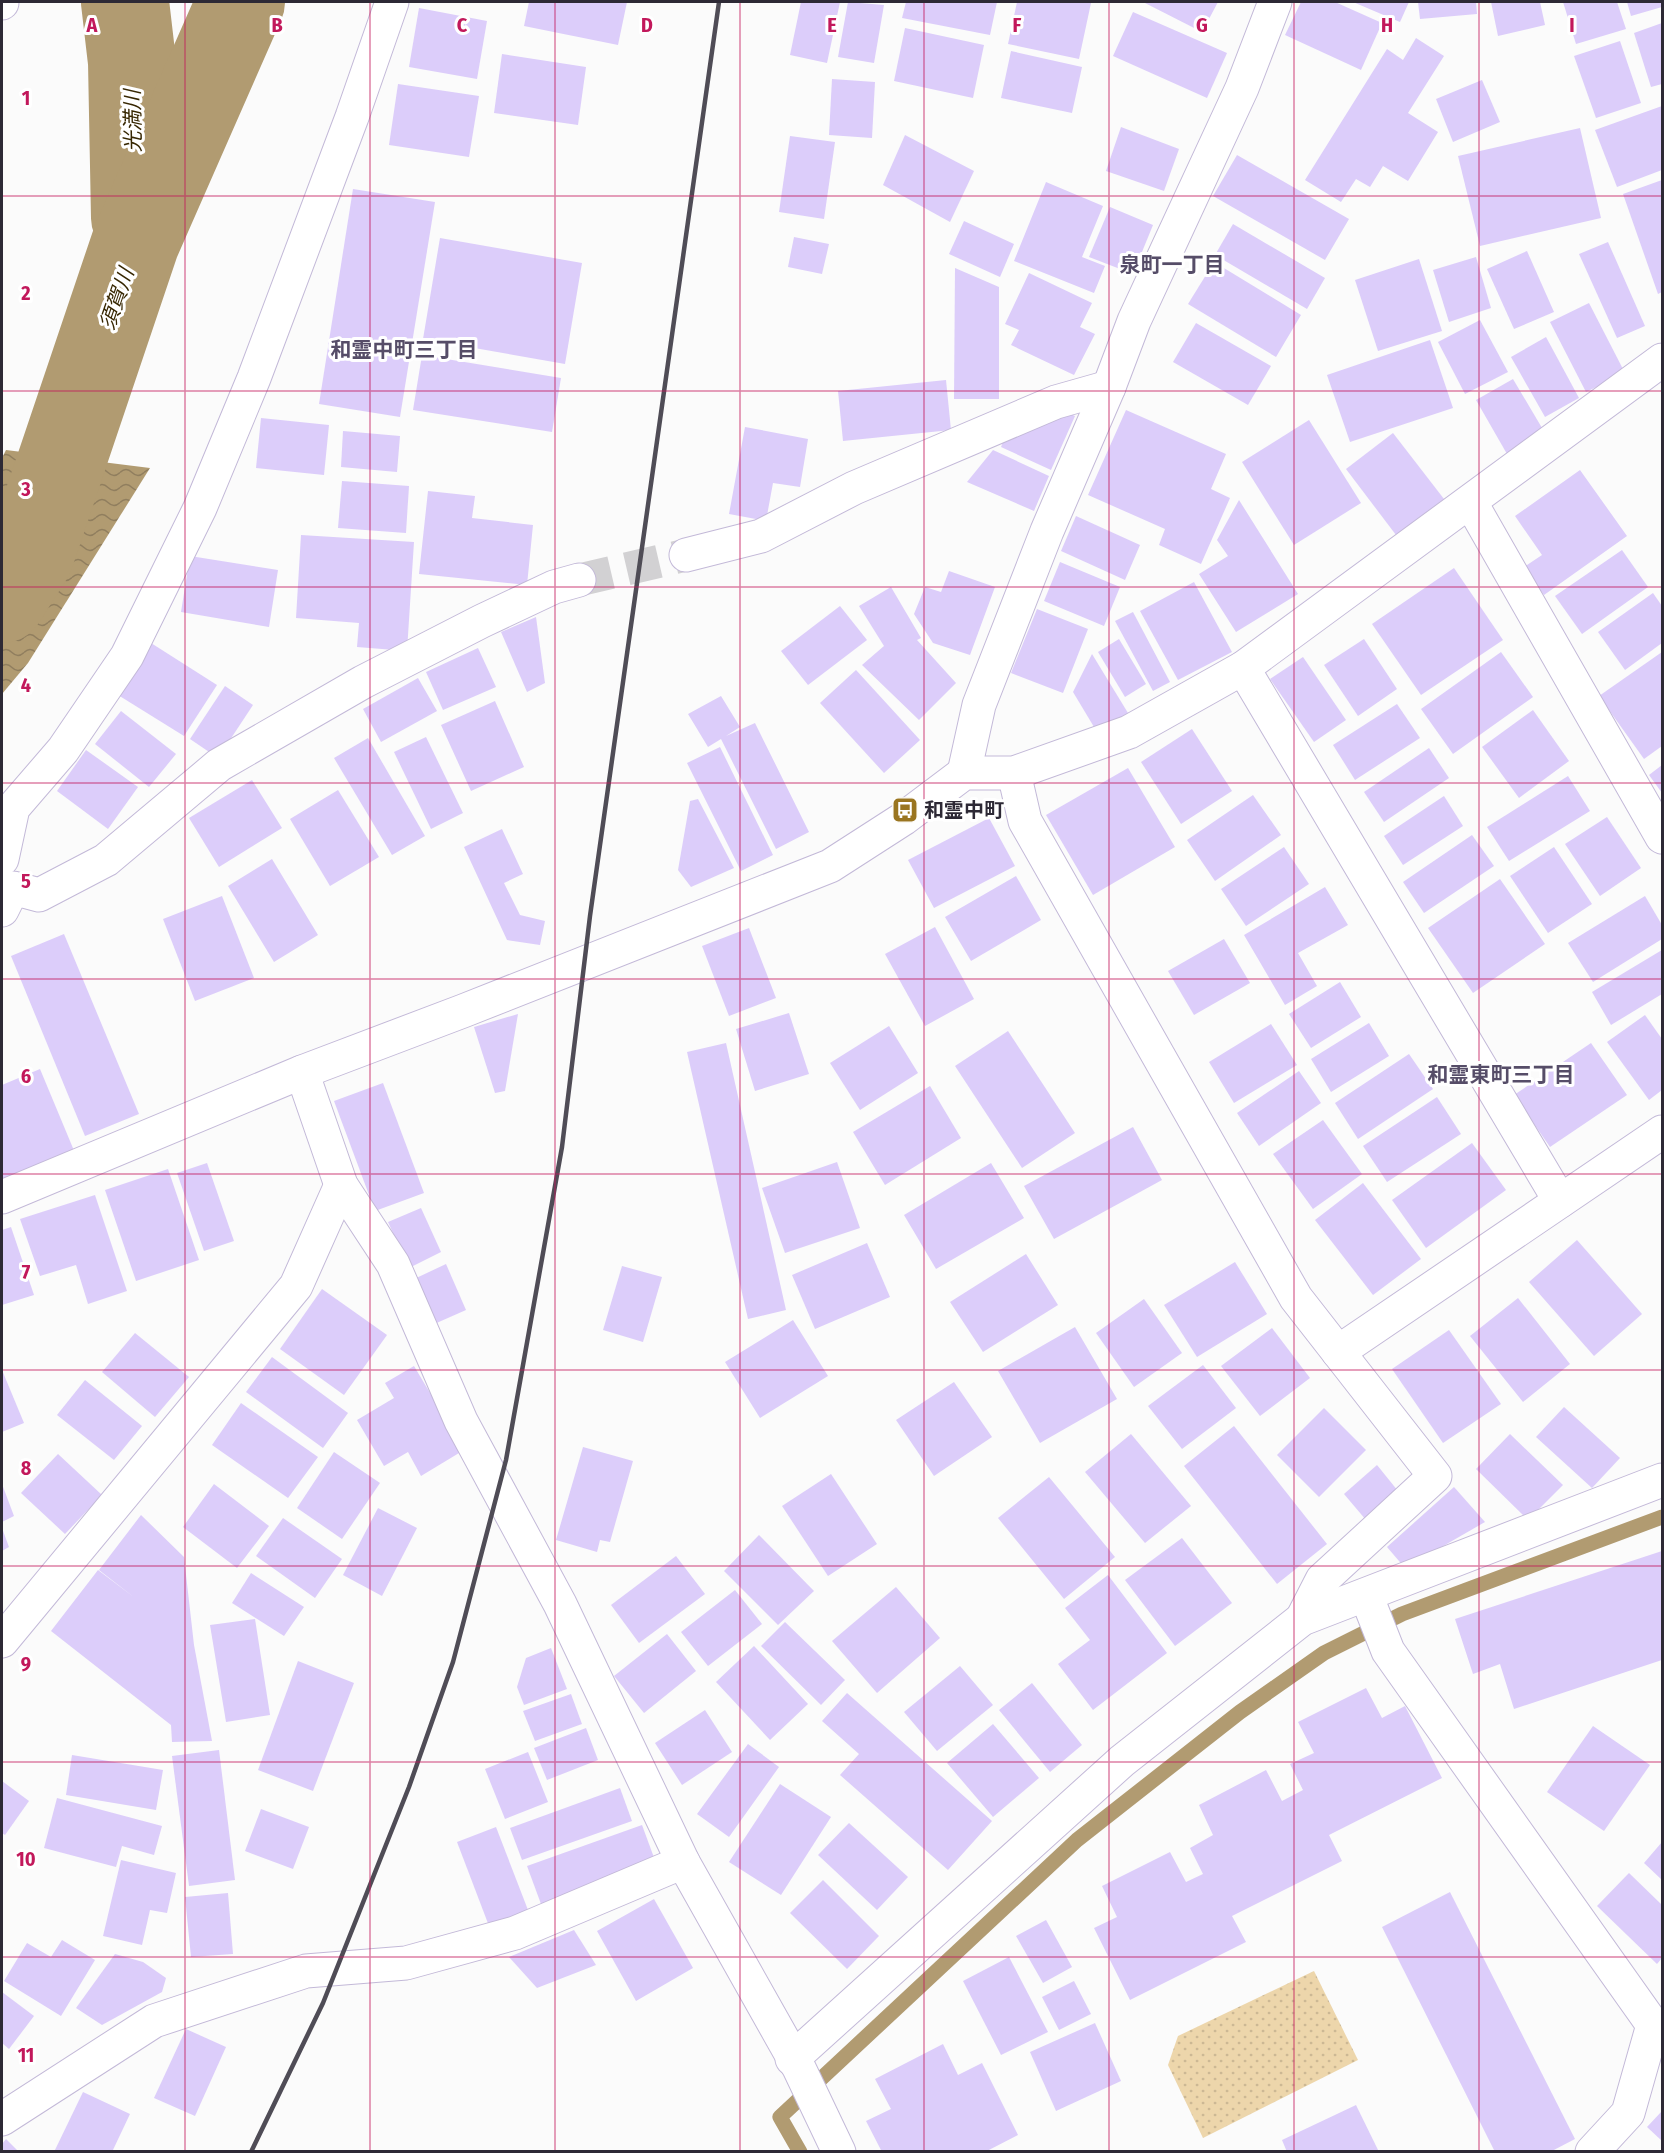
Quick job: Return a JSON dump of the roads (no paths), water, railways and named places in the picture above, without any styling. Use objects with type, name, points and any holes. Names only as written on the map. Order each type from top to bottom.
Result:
[{"type":"street","points":[[392,2],[352,117],[262,357],[200,508],[127,656],[63,750],[7,804],[4,880],[39,895],[106,860],[219,765],[363,682],[524,600],[579,580]]},
{"type":"street","points":[[964,773],[979,705],[1047,531],[1109,387],[1134,321],[1242,88],[1275,2]]},
{"type":"street","points":[[2,1197],[302,1072],[830,866],[903,819],[964,773],[1014,773],[1129,732],[1243,668],[1471,503],[1662,360]]},
{"type":"street","points":[[686,555],[761,536],[854,488],[1024,415],[1056,402],[1109,387]]},
{"type":"street","points":[[1471,503],[1662,837]]},
{"type":"street","points":[[1243,668],[1560,1201]]},
{"type":"street","points":[[1014,773],[1025,821],[1296,1298],[1435,1476],[1322,1580],[1302,1619]]},
{"type":"street","points":[[302,1072],[341,1185],[393,1264],[461,1421],[560,1604],[683,1862],[795,2064],[839,2151]]},
{"type":"street","points":[[1338,1352],[1662,1132]]},
{"type":"street","points":[[2,1641],[296,1286],[341,1185]]},
{"type":"street","points":[[795,2064],[1122,1761],[1302,1619],[1662,1480]]},
{"type":"street","points":[[1366,1595],[1388,1651],[1653,2025],[1628,2113],[1592,2151]]},
{"type":"street","points":[[2,2118],[154,2021],[306,1971],[406,1963],[515,1933],[683,1862]]},
{"type":"water","points":[[6,450],[150,468],[28,663],[2,694],[2,458]]},
{"type":"waterway","name":"光満川","points":[[125,2],[132,62],[135,218]]},
{"type":"waterway","name":"須賀川","points":[[2,599],[30,555],[136,241],[241,2]]},
{"type":"waterway","points":[[800,2152],[780,2117],[1077,1840],[1240,1712],[1324,1653],[1402,1614],[1662,1517]]},
{"type":"tunnel","points":[[579,580],[686,555]]},
{"type":"railway","points":[[251,2152],[323,2003],[409,1787],[453,1662],[506,1460],[562,1147],[590,916],[719,2]]},
{"type":"place","name":"和霊中町","points":[[905,810]]},
{"type":"district","name":"泉町一丁目","points":[[1172,265]]},
{"type":"district","name":"和霊中町三丁目","points":[[404,350]]},
{"type":"district","name":"和霊東町三丁目","points":[[1501,1075]]}]
